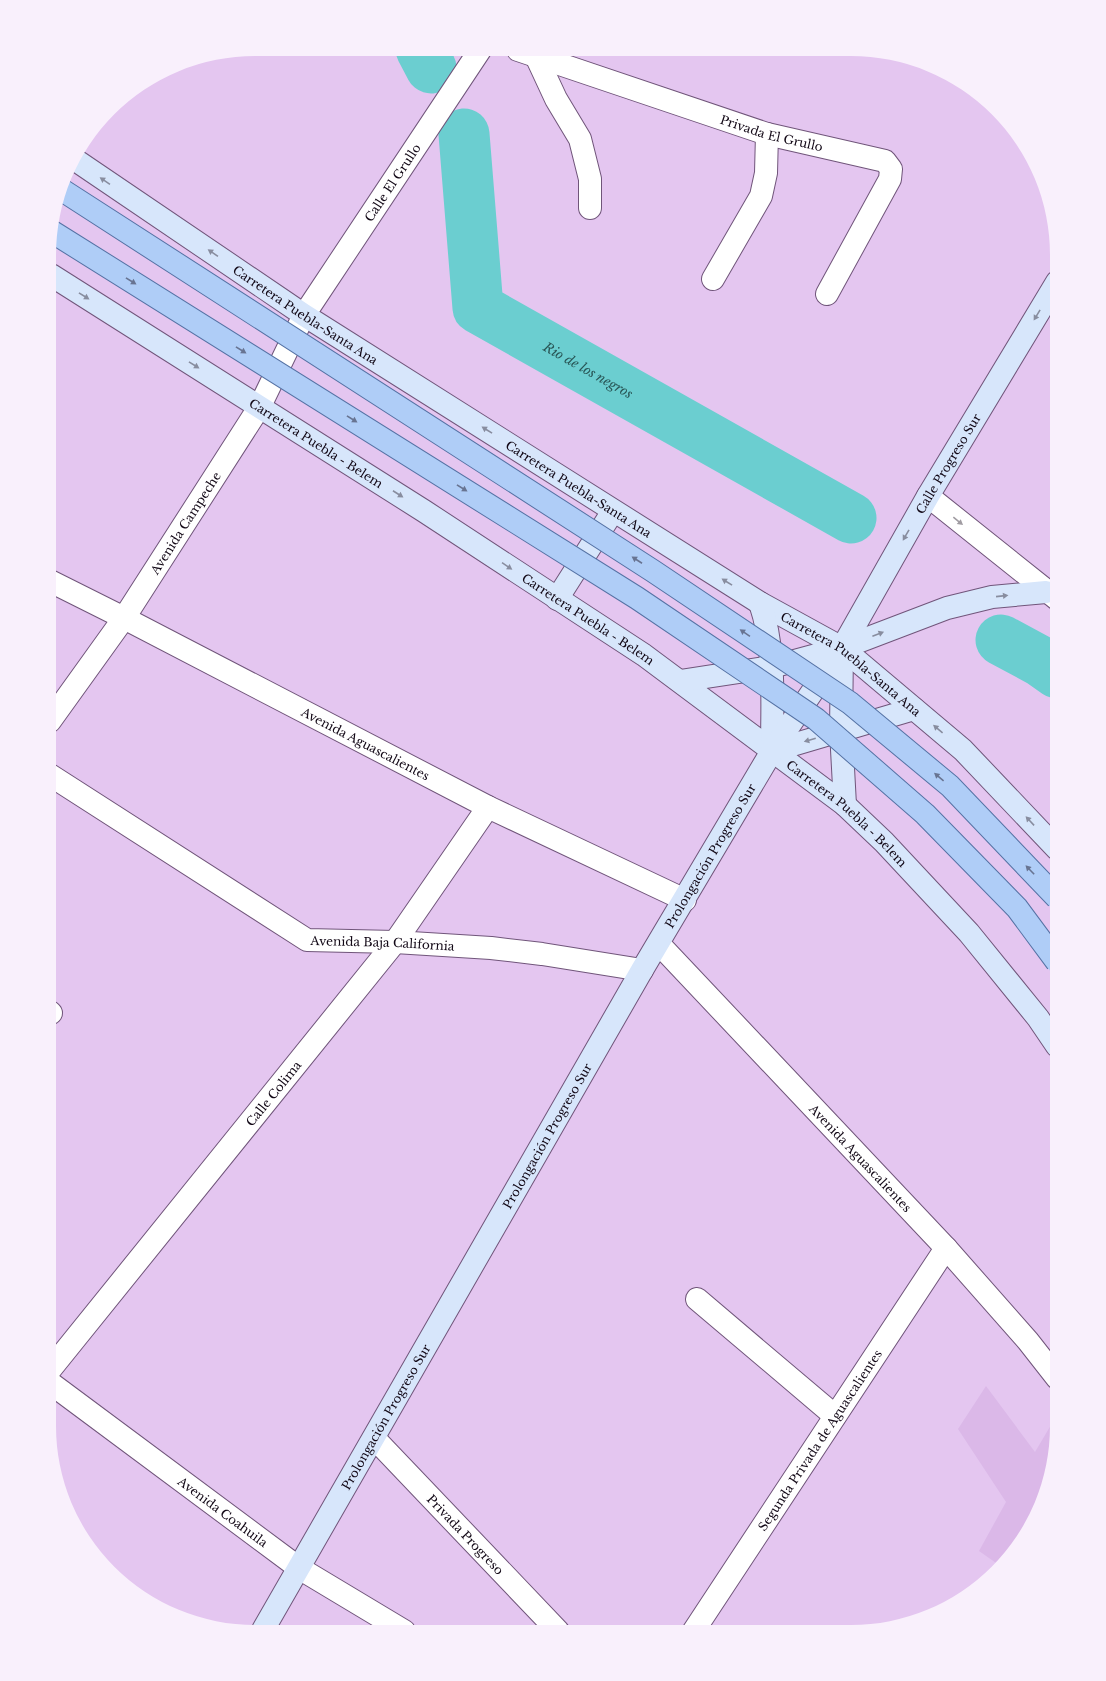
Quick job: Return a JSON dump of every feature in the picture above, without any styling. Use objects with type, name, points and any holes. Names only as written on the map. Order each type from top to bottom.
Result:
[{"type":"main road","points":[[66,193],[653,571],[850,703],[950,786],[1050,891]]},
{"type":"main road","points":[[57,235],[637,598],[816,719],[925,814],[1017,908],[1050,953]]},
{"type":"street","name":"Calle El Grullo","points":[[304,314],[476,56]]},
{"type":"street","points":[[529,56],[580,139],[590,179],[590,208]]},
{"type":"street","name":"Privada El Grullo","points":[[536,56],[767,134],[885,161],[891,169],[890,179],[826,294]]},
{"type":"street","points":[[713,279],[761,196],[766,173],[767,134]]},
{"type":"street","name":"Carretera Puebla-Santa Ana","points":[[79,163],[304,314],[760,603],[842,648],[963,750],[1050,842]]},
{"type":"street","name":"Carretera Puebla - Belem","points":[[56,278],[424,511],[680,681],[845,805],[884,842],[1047,1019]]},
{"type":"street","name":"Calle Progreso Sur","points":[[842,648],[928,496],[1050,294]]},
{"type":"street","name":"Avenida Campeche","points":[[56,713],[124,618],[260,406],[304,314]]},
{"type":"street","points":[[928,496],[1050,593]]},
{"type":"street","points":[[557,599],[613,510]]},
{"type":"street","name":"Avenida Aguascalientes","points":[[56,584],[488,807],[685,900]]},
{"type":"street","points":[[680,681],[772,666],[842,648],[947,608],[992,597],[1050,595]]},
{"type":"street","points":[[760,603],[766,620],[772,666],[772,751],[914,709]]},
{"type":"street","points":[[842,648],[841,731],[845,805]]},
{"type":"street","name":"Prolongación Progreso Sur","points":[[266,1625],[642,970],[659,944],[772,751],[842,648]]},
{"type":"street","name":"Avenida Baja California","points":[[56,779],[307,940],[395,942],[527,952],[642,970]]},
{"type":"street","name":"Calle Colima","points":[[56,1362],[395,942],[488,807]]},
{"type":"street","name":"Avenida Aguascalientes","points":[[659,944],[946,1248],[1028,1341],[1050,1369]]},
{"type":"street","name":"Segunda Privada de Aguascalientes","points":[[698,1625],[946,1248]]},
{"type":"street","points":[[697,1299],[835,1416]]},
{"type":"street","name":"Avenida Coahuila","points":[[56,1387],[299,1568],[394,1625]]},
{"type":"street","name":"Privada Progreso","points":[[374,1438],[552,1625]]},
{"type":"shaded area","points":[[986,1386],[1035,1452],[1050,1427],[1050,1439],[1046,1465],[1035,1502],[1016,1537],[996,1563],[979,1551],[1006,1502],[958,1429]]},
{"type":"waterway","name":"Rio de los negros","points":[[425,56],[431,68]]},
{"type":"waterway","name":"Rio de los negros","points":[[464,134],[478,308],[851,518]]},
{"type":"waterway","name":"Rio de los negros","points":[[1001,640],[1050,668]]}]
